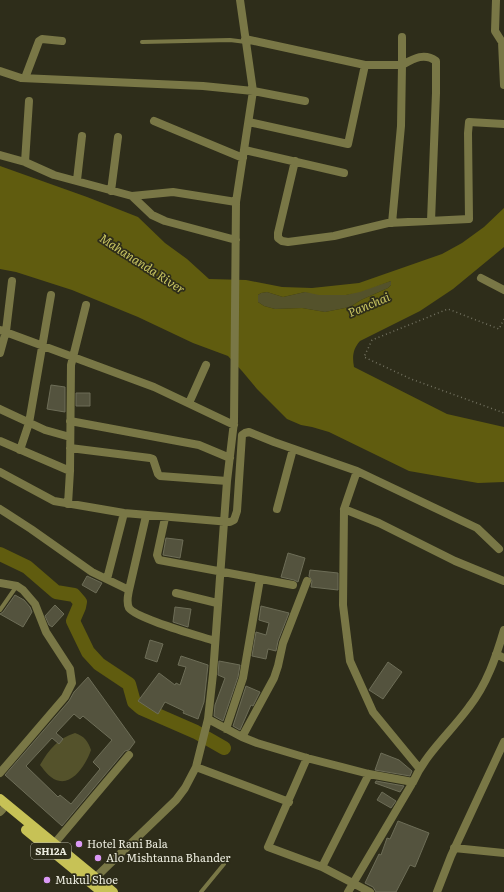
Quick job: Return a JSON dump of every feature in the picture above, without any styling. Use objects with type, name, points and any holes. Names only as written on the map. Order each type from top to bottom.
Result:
[{"type":"main road","name":"SH12A","points":[[2,807],[54,844],[98,887]]},
{"type":"main road","name":"SH12A","points":[[26,825],[98,887],[113,892]]},
{"type":"street","points":[[98,887],[185,788],[196,767],[208,719],[223,523],[234,422],[236,202],[253,90],[240,0]]},
{"type":"street","points":[[496,0],[495,31],[503,42],[504,85]]},
{"type":"street","points":[[392,223],[401,126],[402,37]]},
{"type":"street","points":[[25,78],[39,41],[42,39],[62,41]]},
{"type":"street","points":[[246,41],[365,65],[402,65],[421,56],[426,56],[436,61],[431,221]]},
{"type":"street","points":[[249,122],[348,144],[365,65]]},
{"type":"street","points":[[0,71],[15,77],[25,78],[203,86],[253,90],[305,102]]},
{"type":"street","points":[[25,162],[29,101]]},
{"type":"street","points":[[154,121],[244,154],[295,161],[344,173]]},
{"type":"street","points":[[295,161],[278,233],[278,238],[280,240],[288,242],[334,236],[392,223],[469,219],[469,122],[504,124]]},
{"type":"street","points":[[77,180],[82,136]]},
{"type":"street","points":[[111,191],[118,137]]},
{"type":"street","points":[[0,155],[25,162],[54,175],[132,196],[173,192],[236,202]]},
{"type":"street","points":[[132,196],[145,209],[164,222],[236,240]]},
{"type":"street","points":[[481,278],[504,290]]},
{"type":"street","points":[[0,353],[12,281]]},
{"type":"street","points":[[20,450],[29,423],[51,295]]},
{"type":"street","points":[[68,504],[70,471],[71,365],[86,305]]},
{"type":"street","points":[[3,331],[154,387],[234,422]]},
{"type":"street","points":[[189,403],[206,365]]},
{"type":"street","points":[[0,409],[45,430],[70,437]]},
{"type":"street","points":[[70,421],[199,445],[230,458]]},
{"type":"street","points":[[0,472],[54,501],[146,516],[223,523],[232,521],[236,517],[242,439],[245,433],[249,432],[293,449],[358,470],[385,485],[477,528],[499,549]]},
{"type":"street","points":[[0,441],[70,471]]},
{"type":"street","points":[[70,448],[119,453],[153,459],[160,476],[227,481]]},
{"type":"street","points":[[277,509],[293,449]]},
{"type":"street","points":[[358,470],[344,509],[343,604],[350,661],[373,712],[419,768]]},
{"type":"street","points":[[0,509],[92,572],[129,590]]},
{"type":"street","points":[[344,509],[379,523],[456,561],[504,581]]},
{"type":"street","points":[[107,579],[124,513]]},
{"type":"street","points":[[146,516],[129,590],[127,603],[129,608],[133,612],[147,618],[215,641]]},
{"type":"street","points":[[165,518],[157,556],[159,560],[293,585]]},
{"type":"street","points":[[226,729],[243,678],[260,579]]},
{"type":"street","points":[[242,737],[274,678],[283,643],[306,581]]},
{"type":"street","points":[[0,583],[16,586],[23,590],[35,604],[46,632],[70,669],[72,682],[65,697],[0,773]]},
{"type":"street","points":[[176,593],[217,603]]},
{"type":"street","points":[[348,892],[419,768],[429,754],[470,707],[482,689],[500,656],[504,630]]},
{"type":"street","points":[[208,719],[242,737],[307,758],[369,774],[412,782]]},
{"type":"street","points":[[436,892],[454,848],[504,742]]},
{"type":"street","points":[[54,844],[129,754]]},
{"type":"street","points":[[307,758],[289,802],[268,846],[322,867],[370,892]]},
{"type":"street","points":[[196,767],[289,802]]},
{"type":"street","points":[[322,867],[369,774]]},
{"type":"street","points":[[454,848],[504,853]]},
{"type":"lane","points":[[142,42],[246,41]]},
{"type":"lane","points":[[0,610],[16,586]]},
{"type":"lane","points":[[201,892],[224,864]]},
{"type":"path","points":[[504,319],[499,329],[448,309],[372,340],[364,357],[411,379],[504,413]]},
{"type":"shaded area","points":[[391,281],[391,285],[388,288],[361,300],[350,307],[325,312],[302,308],[275,309],[264,306],[258,302],[258,295],[267,292],[283,297],[305,292],[346,295]]},
{"type":"shaded area","points":[[75,733],[87,741],[91,750],[89,755],[80,771],[71,779],[60,781],[54,779],[48,775],[40,765],[54,746],[63,738]]},
{"type":"water","points":[[0,166],[138,217],[165,243],[187,259],[209,279],[246,280],[282,287],[312,288],[359,283],[442,254],[462,243],[484,227],[504,208],[504,247],[453,289],[420,311],[360,341],[354,350],[353,359],[354,367],[447,414],[504,427],[504,482],[478,483],[409,471],[329,432],[301,425],[287,419],[257,389],[228,356],[193,343],[138,317],[72,290],[16,272],[0,269]],"holes":[[[391,281],[391,285],[388,288],[361,300],[350,307],[325,312],[302,308],[275,309],[264,306],[258,302],[258,295],[267,292],[283,297],[305,292],[319,295],[346,295],[360,292]]]},
{"type":"building","points":[[51,385],[65,387],[65,412],[47,409]]},
{"type":"building","points":[[76,393],[90,393],[90,406],[76,406]]},
{"type":"building","points":[[166,538],[183,540],[180,558],[163,555]]},
{"type":"building","points":[[288,553],[305,558],[298,582],[281,577]]},
{"type":"building","points":[[310,570],[338,573],[338,590],[311,587],[312,581],[309,576]]},
{"type":"building","points":[[87,576],[102,583],[96,593],[82,585]]},
{"type":"building","points":[[15,595],[24,600],[32,612],[23,627],[0,614]]},
{"type":"building","points":[[55,605],[64,614],[52,627],[49,625],[45,616]]},
{"type":"building","points":[[261,606],[289,613],[278,641],[276,651],[268,649],[266,659],[252,656],[256,632],[266,635],[269,623],[259,620]]},
{"type":"building","points":[[175,607],[191,609],[188,627],[173,622]]},
{"type":"building","points":[[150,640],[163,644],[157,662],[145,658]]},
{"type":"building","points":[[181,656],[208,665],[204,702],[198,719],[183,713],[184,711],[165,702],[158,714],[138,701],[159,673],[175,685],[176,683],[180,685],[186,667],[178,665]]},
{"type":"building","points":[[219,661],[240,665],[238,677],[223,721],[214,716],[215,705],[225,678],[218,675]]},
{"type":"building","points":[[388,662],[402,672],[383,699],[369,690]]},
{"type":"building","points":[[88,677],[135,742],[129,750],[125,751],[62,826],[5,775],[69,701],[74,692]],"holes":[[[74,714],[80,719],[83,716],[112,740],[93,762],[100,769],[71,804],[60,795],[58,797],[26,766],[52,738],[59,744],[63,739],[56,733]]]},
{"type":"building","points":[[246,686],[260,692],[253,706],[251,705],[240,730],[233,726]]},
{"type":"building","points":[[381,753],[399,760],[412,771],[410,776],[375,770]]},
{"type":"building","points":[[376,781],[404,786],[400,792],[375,783]]},
{"type":"building","points":[[382,792],[396,801],[391,808],[377,800]]},
{"type":"building","points":[[398,821],[429,833],[415,867],[410,865],[396,892],[376,892],[373,887],[365,883],[379,854],[381,855],[387,838],[390,839]]},
{"type":"waterway","points":[[0,554],[27,567],[56,592],[74,595],[80,602],[73,621],[88,652],[99,664],[129,684],[134,702],[141,708],[196,732],[224,748]]},
{"type":"place","name":"Hotel Rani Bala","points":[[79,844]]},
{"type":"place","name":"Alo Mishtanna Bhander","points":[[98,858]]},
{"type":"place","name":"Mukul Shoe","points":[[47,880]]},
{"type":"water label","name":"Mahananda River","points":[[142,264]]},
{"type":"water label","name":"Panchai","points":[[369,305]]}]
